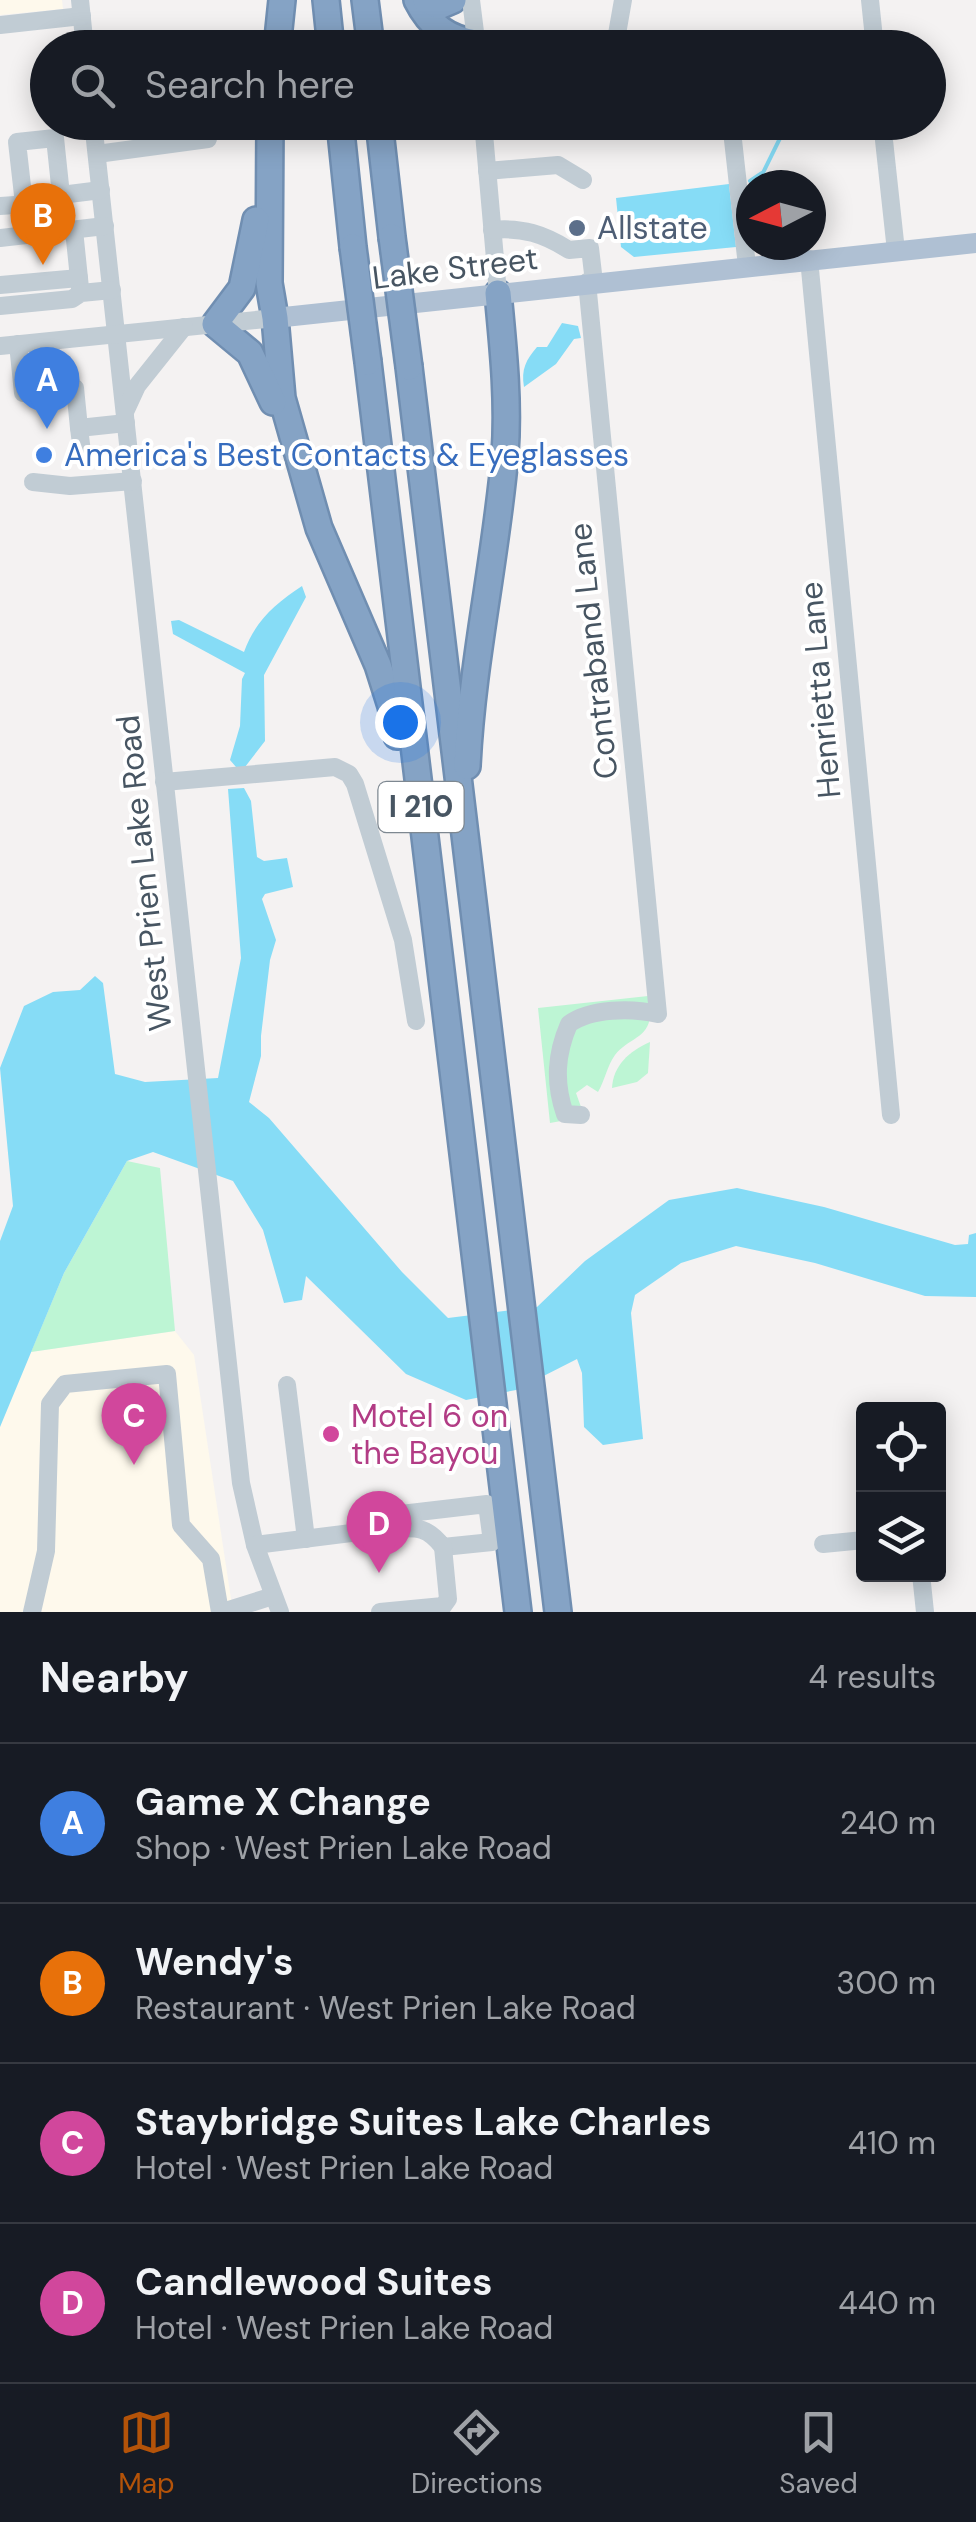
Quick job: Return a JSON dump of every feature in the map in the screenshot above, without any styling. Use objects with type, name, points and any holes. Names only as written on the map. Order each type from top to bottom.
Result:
[{"type":"highway","points":[[279,30],[282,0]]},
{"type":"highway","points":[[326,0],[329,30]]},
{"type":"highway","points":[[365,0],[368,30]]},
{"type":"highway","points":[[417,0],[441,30]]},
{"type":"highway","points":[[426,0],[439,6],[452,0]]},
{"type":"highway","points":[[269,140],[268,283],[282,398],[320,528],[392,706],[434,908]]},
{"type":"highway","name":"I 210","points":[[342,140],[518,1608]]},
{"type":"highway","name":"I 210","points":[[381,140],[557,1603]]},
{"type":"highway","points":[[268,151],[248,269],[242,288],[215,324],[250,353],[299,464]]},
{"type":"highway","points":[[466,856],[470,700],[505,451],[504,348],[498,293]]},
{"type":"main road","name":"Lake Street","points":[[826,258],[976,243]]},
{"type":"main road","name":"Lake Street","points":[[275,318],[800,260]]},
{"type":"street","points":[[471,0],[474,30]]},
{"type":"street","points":[[618,30],[623,0]]},
{"type":"street","points":[[870,0],[872,30]]},
{"type":"street","points":[[0,25],[81,8]]},
{"type":"street","points":[[24,204],[17,142],[36,140]]},
{"type":"street","points":[[55,140],[61,195]]},
{"type":"street","name":"West Prien Lake Road","points":[[96,140],[241,1483],[255,1545],[276,1604]]},
{"type":"street","points":[[97,154],[201,140]]},
{"type":"street","points":[[485,140],[498,293]]},
{"type":"street","points":[[732,140],[747,266]]},
{"type":"street","points":[[884,140],[896,252]]},
{"type":"street","points":[[488,172],[558,165],[583,180]]},
{"type":"street","points":[[0,206],[44,204],[61,195],[101,190]]},
{"type":"street","points":[[0,238],[105,226]]},
{"type":"street","points":[[492,230],[515,228],[550,238],[568,250],[590,248],[591,282]]},
{"type":"street","points":[[0,306],[72,299],[80,286],[74,230]]},
{"type":"street","name":"Henrietta Lane","points":[[809,260],[891,1115]]},
{"type":"street","name":"Contraband Lane","points":[[580,1115],[565,1114],[559,1095],[557,1067],[569,1024],[590,1014],[658,1014],[591,282]]},
{"type":"street","points":[[0,285],[112,290]]},
{"type":"street","name":"Lake Street","points":[[9,345],[275,318]]},
{"type":"street","points":[[79,428],[126,418],[137,386],[184,327]]},
{"type":"street","points":[[9,345],[23,393],[74,388],[82,452]]},
{"type":"street","points":[[33,482],[70,486],[132,481]]},
{"type":"street","points":[[164,782],[334,767],[349,774],[402,940],[416,1022]]},
{"type":"street","points":[[32,1612],[46,1551],[50,1404],[65,1384],[167,1374],[181,1525],[211,1559],[221,1612],[276,1604]]},
{"type":"street","points":[[287,1386],[306,1538]]},
{"type":"street","points":[[382,1529],[401,1514],[488,1504],[492,1542],[443,1547]]},
{"type":"street","points":[[255,1545],[382,1529],[432,1531],[443,1547],[448,1598],[443,1606],[380,1612]]},
{"type":"street","points":[[823,1544],[856,1541]]},
{"type":"street","points":[[922,1582],[925,1612]]},
{"type":"shaded area","points":[[0,0],[62,0],[63,9],[0,15]]},
{"type":"shaded area","points":[[175,1331],[194,1355],[233,1612],[0,1612],[0,1427],[31,1352]]},
{"type":"green space","points":[[648,996],[649,1008],[572,1017],[561,1121],[550,1123],[538,1008]]},
{"type":"green space","points":[[650,1014],[642,1033],[615,1055],[598,1092],[587,1085],[576,1093],[581,1107],[569,1110],[561,1053],[581,1018]]},
{"type":"green space","points":[[650,1042],[648,1073],[637,1082],[612,1088],[615,1073],[624,1060]]},
{"type":"green space","points":[[127,1161],[160,1168],[175,1331],[31,1352],[64,1273]]},
{"type":"water","points":[[729,184],[736,247],[634,257],[621,247],[616,198]]},
{"type":"water","points":[[562,323],[578,326],[581,338],[574,339],[556,364],[524,387],[527,361],[537,347],[547,347]]},
{"type":"water","points":[[302,586],[306,597],[264,675],[265,741],[245,767],[236,767],[230,760],[240,726],[245,673],[173,634],[171,621],[179,620],[244,652],[267,614]]},
{"type":"water","points":[[244,788],[251,801],[257,857],[264,861],[287,858],[293,887],[265,894],[262,899],[276,940],[270,960],[261,1056],[249,1102],[269,1118],[402,1272],[448,1318],[537,1307],[585,1261],[669,1200],[737,1188],[824,1207],[955,1245],[968,1244],[969,1235],[976,1233],[976,1297],[925,1296],[815,1263],[736,1246],[681,1263],[635,1295],[631,1313],[643,1439],[603,1445],[584,1427],[582,1373],[577,1359],[516,1390],[466,1400],[406,1374],[306,1276],[302,1300],[284,1303],[263,1230],[233,1181],[153,1152],[127,1161],[64,1273],[0,1427],[0,1241],[13,1206],[0,1068],[24,1006],[53,992],[80,990],[95,976],[103,983],[115,1074],[145,1082],[218,1078],[241,958],[228,789]]},
{"type":"waterway","points":[[764,170],[779,140]]},
{"type":"place","name":"Allstate","points":[[577,228]]},
{"type":"place","name":"Wendy's","points":[[43,265]]},
{"type":"place","name":"Game X Change","points":[[47,429]]},
{"type":"place","name":"America's Best Contacts & Eyeglasses","points":[[44,455]]},
{"type":"place","name":"Motel 6 on the Bayou","points":[[331,1434]]},
{"type":"place","name":"Staybridge Suites Lake Charles","points":[[134,1465]]},
{"type":"place","name":"Candlewood Suites","points":[[379,1573]]}]
